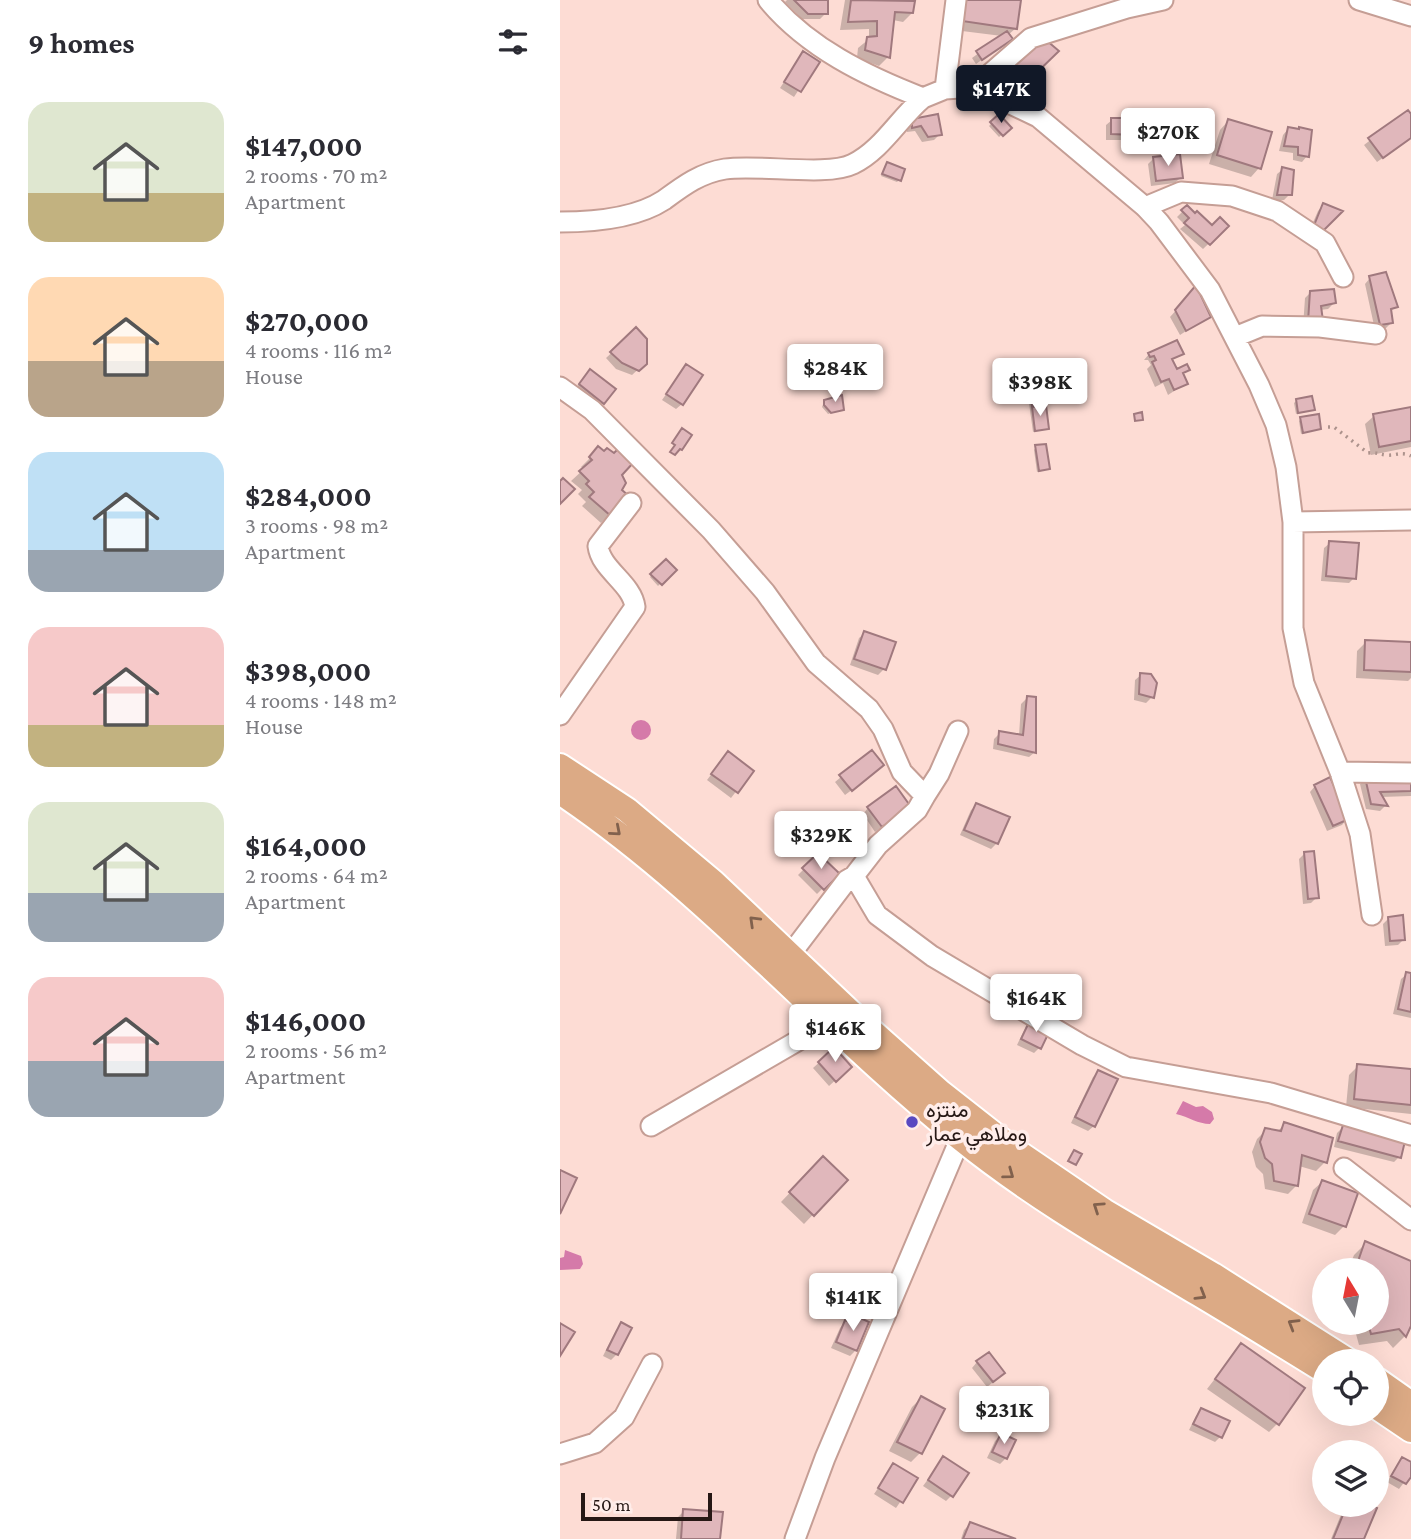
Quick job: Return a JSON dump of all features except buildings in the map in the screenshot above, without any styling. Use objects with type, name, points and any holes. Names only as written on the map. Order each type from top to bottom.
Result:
[{"type":"main road","points":[[560,766],[627,810],[713,882],[940,1092],[1010,1147],[1104,1211],[1213,1275],[1330,1349]]},
{"type":"main road","points":[[560,792],[607,824],[774,968],[902,1089],[960,1139],[1066,1215],[1312,1363]]},
{"type":"main road","points":[[1389,1388],[1411,1404]]},
{"type":"main road","points":[[1389,1415],[1411,1430]]},
{"type":"street","points":[[768,0],[785,20],[838,59],[883,83],[923,98]]},
{"type":"street","points":[[945,89],[956,0]]},
{"type":"street","points":[[975,87],[1031,38],[1127,8],[1163,0]]},
{"type":"street","points":[[1359,0],[1411,16]]},
{"type":"street","points":[[560,222],[585,222],[638,211],[662,201],[677,188],[698,177],[716,171],[750,167],[830,169],[852,165],[874,150],[906,112],[923,98],[945,89],[975,87],[1038,117],[1145,207],[1210,290],[1276,425],[1286,467],[1293,522],[1293,628],[1304,683],[1340,772],[1360,834],[1372,915]]},
{"type":"street","points":[[1145,207],[1181,192],[1232,196],[1277,211],[1325,243],[1343,277]]},
{"type":"street","points":[[1235,337],[1262,326],[1321,327],[1376,334]]},
{"type":"street","points":[[560,387],[592,410],[711,530],[772,601],[816,663],[869,709],[883,729],[902,772],[925,796]]},
{"type":"street","points":[[560,715],[635,607],[635,602],[599,555],[598,546],[631,503]]},
{"type":"street","points":[[1293,522],[1411,520]]},
{"type":"street","points":[[790,955],[847,880],[854,877],[878,845],[917,810],[939,774],[958,731]]},
{"type":"street","points":[[1340,772],[1411,773]]},
{"type":"street","points":[[854,877],[877,915],[932,956],[1082,1045],[1126,1067],[1271,1093],[1411,1135]]},
{"type":"street","points":[[650,1126],[830,1021]]},
{"type":"street","points":[[795,1539],[825,1458],[960,1139]]},
{"type":"street","points":[[1344,1168],[1411,1220]]},
{"type":"street","points":[[560,1454],[595,1443],[624,1417],[652,1364]]},
{"type":"path","points":[[1328,427],[1334,427],[1368,453],[1379,451],[1387,455],[1403,452],[1411,456]]},
{"type":"shaded area","points":[[641,720],[648,723],[651,730],[648,737],[641,740],[634,737],[631,730],[634,723]]},
{"type":"shaded area","points":[[1183,1101],[1196,1107],[1203,1106],[1212,1112],[1214,1119],[1210,1124],[1206,1124],[1176,1114]]},
{"type":"shaded area","points":[[565,1250],[581,1256],[583,1264],[580,1269],[560,1270],[560,1258],[564,1257]]},
{"type":"place","name":"منتزه وملاهي عمار","points":[[912,1122]]}]
